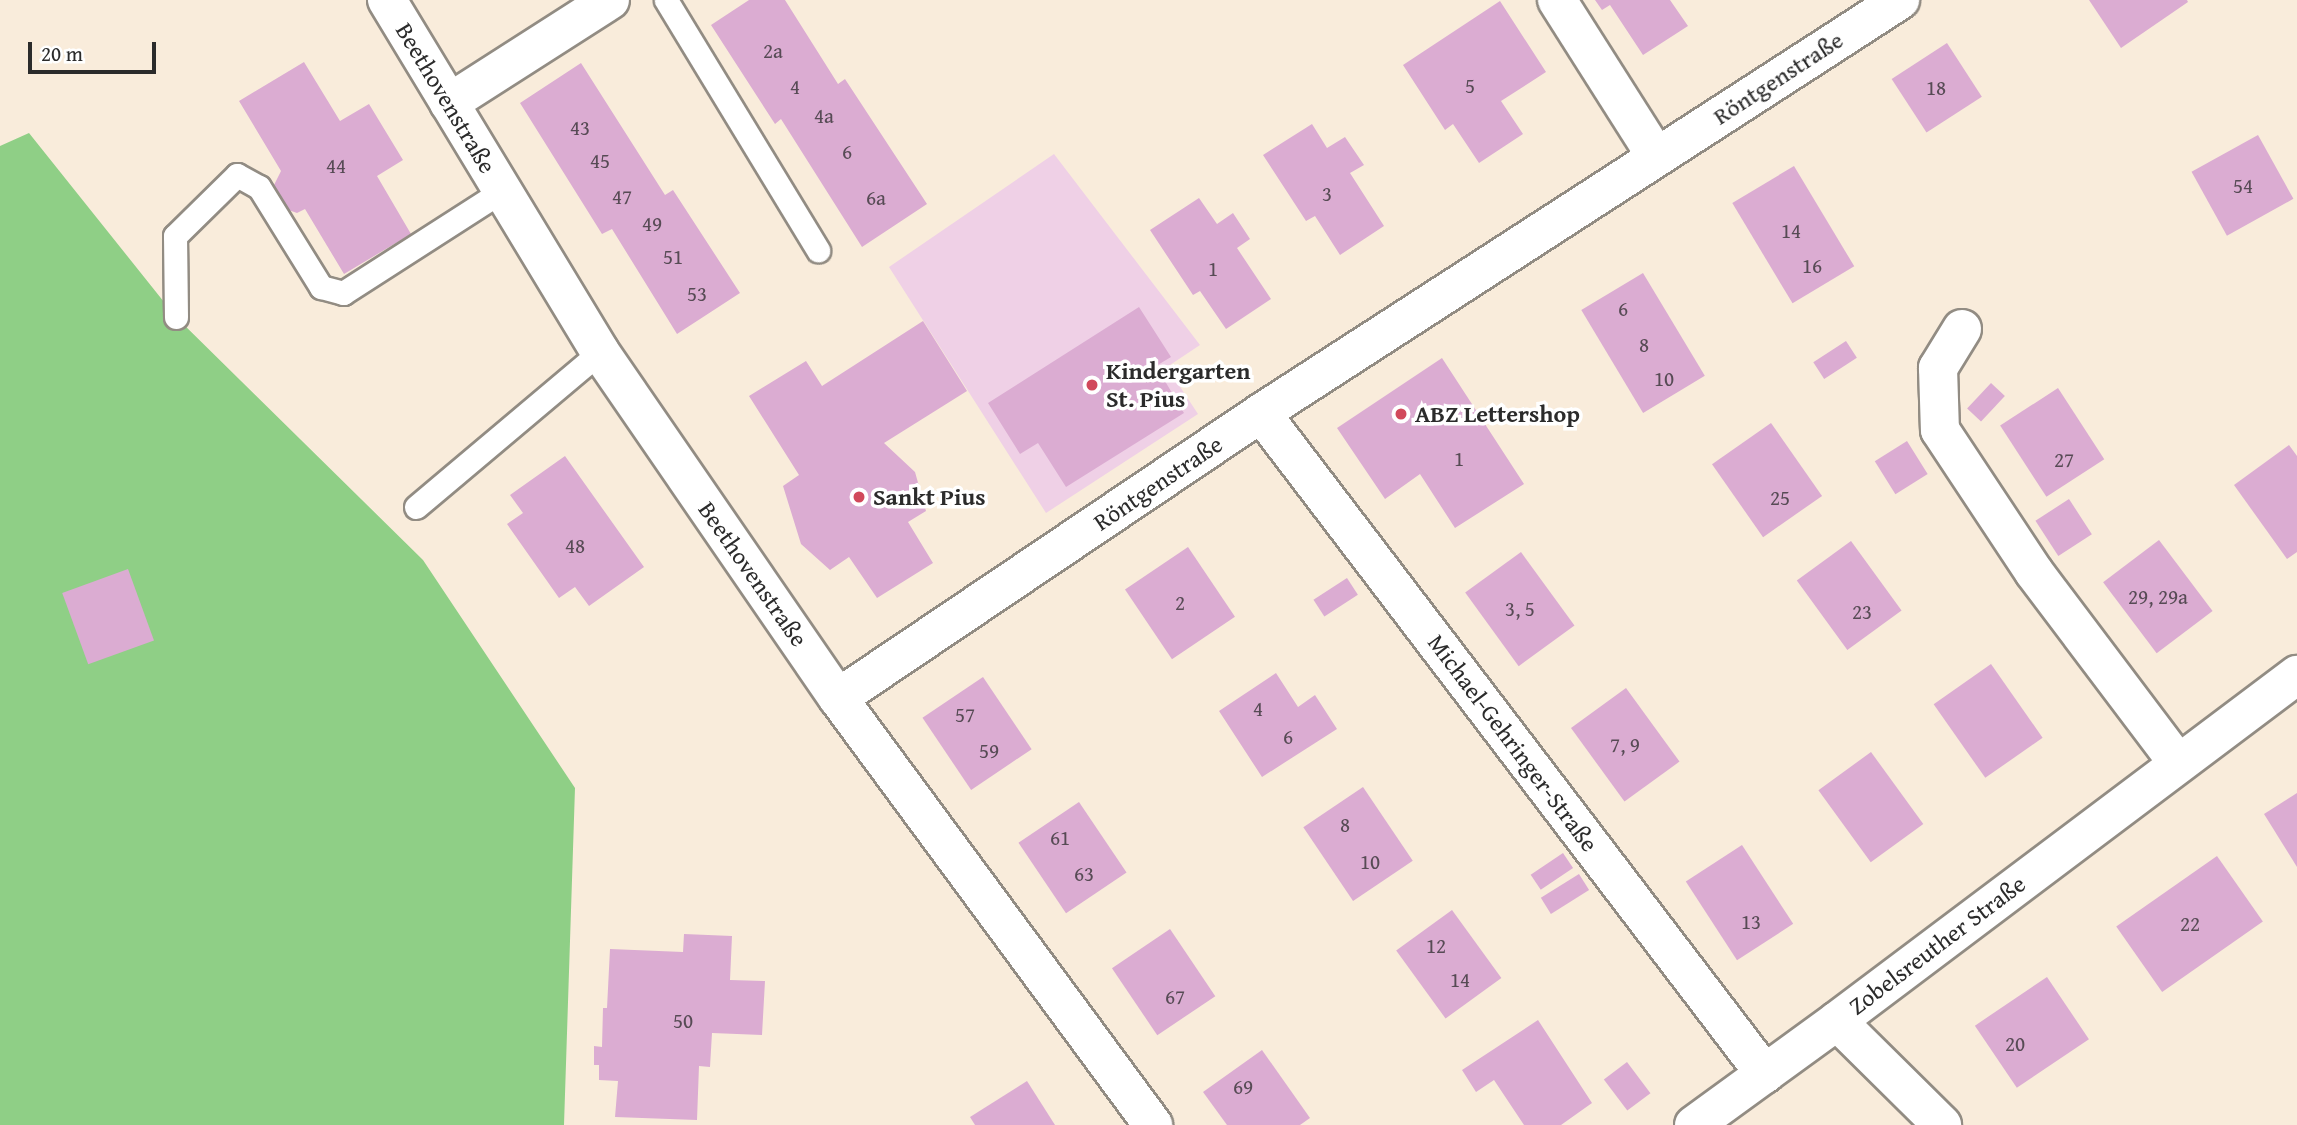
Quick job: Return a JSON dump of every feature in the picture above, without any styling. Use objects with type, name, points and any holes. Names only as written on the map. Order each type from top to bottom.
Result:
[{"type":"street","name":"Beethovenstraße","points":[[387,0],[600,352],[838,698],[1153,1125]]},
{"type":"street","points":[[449,103],[610,0]]},
{"type":"street","points":[[1557,0],[1656,156]]},
{"type":"street","name":"Röntgenstraße","points":[[838,698],[1261,413],[1900,0]]},
{"type":"street","points":[[1962,329],[1938,368],[1940,430],[2034,572],[2178,763]]},
{"type":"street","name":"Michael-Gehringer-Straße","points":[[1261,413],[1765,1074]]},
{"type":"street","name":"Zobelsreuther Straße","points":[[1695,1125],[2297,675]]},
{"type":"street","points":[[1837,1021],[1942,1125]]},
{"type":"lane","points":[[666,0],[818,250]]},
{"type":"lane","points":[[176,317],[175,236],[237,175],[259,187],[321,288],[344,293],[502,191]]},
{"type":"lane","points":[[415,507],[600,352]]},
{"type":"shaded area","points":[[1054,154],[1200,345],[1167,367],[1198,414],[1046,513],[889,267]]},
{"type":"green space","points":[[29,133],[176,317],[423,560],[575,788],[564,1125],[0,1125],[0,146]]},
{"type":"building","points":[[749,0],[785,0],[838,84],[845,79],[927,204],[862,247],[781,119],[775,124],[711,25]]},
{"type":"building","points":[[1595,0],[1670,0],[1688,26],[1643,55],[1610,5],[1602,10]]},
{"type":"building","points":[[2089,0],[2187,0],[2188,2],[2121,48]]},
{"type":"building","points":[[1500,1],[1546,72],[1501,101],[1523,134],[1479,163],[1453,124],[1445,130],[1403,65]]},
{"type":"building","points":[[1947,43],[1982,97],[1927,133],[1892,79]]},
{"type":"building","points":[[304,62],[340,121],[369,104],[403,160],[377,176],[411,234],[344,274],[305,209],[297,213],[283,208],[274,185],[281,171],[239,101]]},
{"type":"building","points":[[581,63],[665,195],[673,190],[740,293],[677,334],[612,229],[602,234],[520,103]]},
{"type":"building","points":[[1312,124],[1327,148],[1345,137],[1364,165],[1350,173],[1384,226],[1340,255],[1315,216],[1306,221],[1263,155]]},
{"type":"building","points":[[2258,135],[2293,199],[2227,236],[2192,172]]},
{"type":"building","points":[[1794,166],[1854,266],[1793,303],[1732,203]]},
{"type":"building","points":[[1199,198],[1217,224],[1233,213],[1250,239],[1237,248],[1271,299],[1226,329],[1200,291],[1193,295],[1150,230]]},
{"type":"building","points":[[1643,273],[1705,376],[1643,413],[1581,310]]},
{"type":"building","name":"Kindergarten St. Pius","points":[[1139,307],[1171,357],[1156,366],[1184,413],[1066,487],[1038,443],[1020,454],[988,403]]},
{"type":"building","points":[[923,321],[967,391],[884,443],[915,472],[926,511],[908,522],[933,563],[877,598],[849,557],[830,570],[801,544],[783,486],[799,475],[749,396],[806,361],[822,386]]},
{"type":"building","points":[[1846,341],[1857,358],[1824,379],[1813,362]]},
{"type":"building","points":[[1442,358],[1524,484],[1455,528],[1420,474],[1385,499],[1337,428]]},
{"type":"building","points":[[1991,383],[2005,396],[1981,422],[1967,409]]},
{"type":"building","points":[[2058,388],[2104,459],[2046,497],[2000,426]]},
{"type":"building","points":[[1771,423],[1822,496],[1763,537],[1712,464]]},
{"type":"building","points":[[1907,441],[1928,474],[1895,494],[1875,461]]},
{"type":"building","points":[[2289,445],[2297,456],[2297,552],[2287,559],[2234,485]]},
{"type":"building","points":[[565,456],[644,567],[589,606],[575,587],[559,598],[507,524],[523,513],[510,495]]},
{"type":"building","points":[[2069,499],[2092,534],[2058,556],[2035,521]]},
{"type":"building","points":[[2159,540],[2213,611],[2157,653],[2103,582]]},
{"type":"building","points":[[1851,541],[1902,611],[1847,650],[1797,580]]},
{"type":"building","points":[[1188,547],[1235,617],[1172,659],[1125,589]]},
{"type":"building","points":[[1521,552],[1574,626],[1519,666],[1465,593]]},
{"type":"building","points":[[128,569],[154,640],[88,664],[62,593]]},
{"type":"building","points":[[1347,578],[1358,595],[1324,617],[1313,600]]},
{"type":"building","points":[[1991,664],[2043,738],[1985,778],[1934,704]]},
{"type":"building","points":[[1276,673],[1298,707],[1315,695],[1337,729],[1262,777],[1219,711]]},
{"type":"building","points":[[983,677],[1032,749],[971,790],[922,718]]},
{"type":"building","points":[[1626,688],[1679,762],[1624,802],[1571,728]]},
{"type":"building","points":[[1871,752],[1923,824],[1871,862],[1818,790]]},
{"type":"building","points":[[1363,787],[1413,861],[1353,901],[1303,827]]},
{"type":"building","points":[[2297,793],[2297,867],[2264,814]]},
{"type":"building","points":[[1079,802],[1127,872],[1066,913],[1018,843]]},
{"type":"building","points":[[1742,845],[1793,924],[1737,960],[1686,881]]},
{"type":"building","points":[[1563,853],[1573,868],[1541,890],[1531,875]]},
{"type":"building","points":[[2217,856],[2263,922],[2162,992],[2116,927]]},
{"type":"building","points":[[1579,874],[1589,890],[1551,914],[1541,898]]},
{"type":"building","points":[[1452,910],[1501,978],[1446,1019],[1396,951]]},
{"type":"building","points":[[1170,929],[1215,996],[1157,1035],[1112,968]]},
{"type":"building","points":[[684,934],[732,936],[730,980],[765,981],[762,1035],[712,1033],[710,1067],[699,1066],[697,1120],[615,1117],[618,1081],[599,1080],[599,1065],[594,1065],[594,1046],[602,1047],[603,1008],[607,1008],[610,949],[683,952]]},
{"type":"building","points":[[2047,977],[2089,1039],[2017,1088],[1975,1026]]},
{"type":"building","points":[[1538,1020],[1592,1103],[1561,1125],[1524,1125],[1494,1080],[1476,1092],[1462,1070]]},
{"type":"building","points":[[1262,1050],[1310,1118],[1300,1125],[1227,1125],[1203,1092]]},
{"type":"building","points":[[1627,1062],[1650,1093],[1627,1111],[1604,1079]]},
{"type":"building","points":[[1027,1081],[1055,1125],[975,1125],[970,1117]]},
{"type":"place","name":"Kindergarten St. Pius","points":[[1092,385]]},
{"type":"place","name":"ABZ Lettershop","points":[[1401,414]]},
{"type":"place","name":"Sankt Pius","points":[[859,497]]}]
